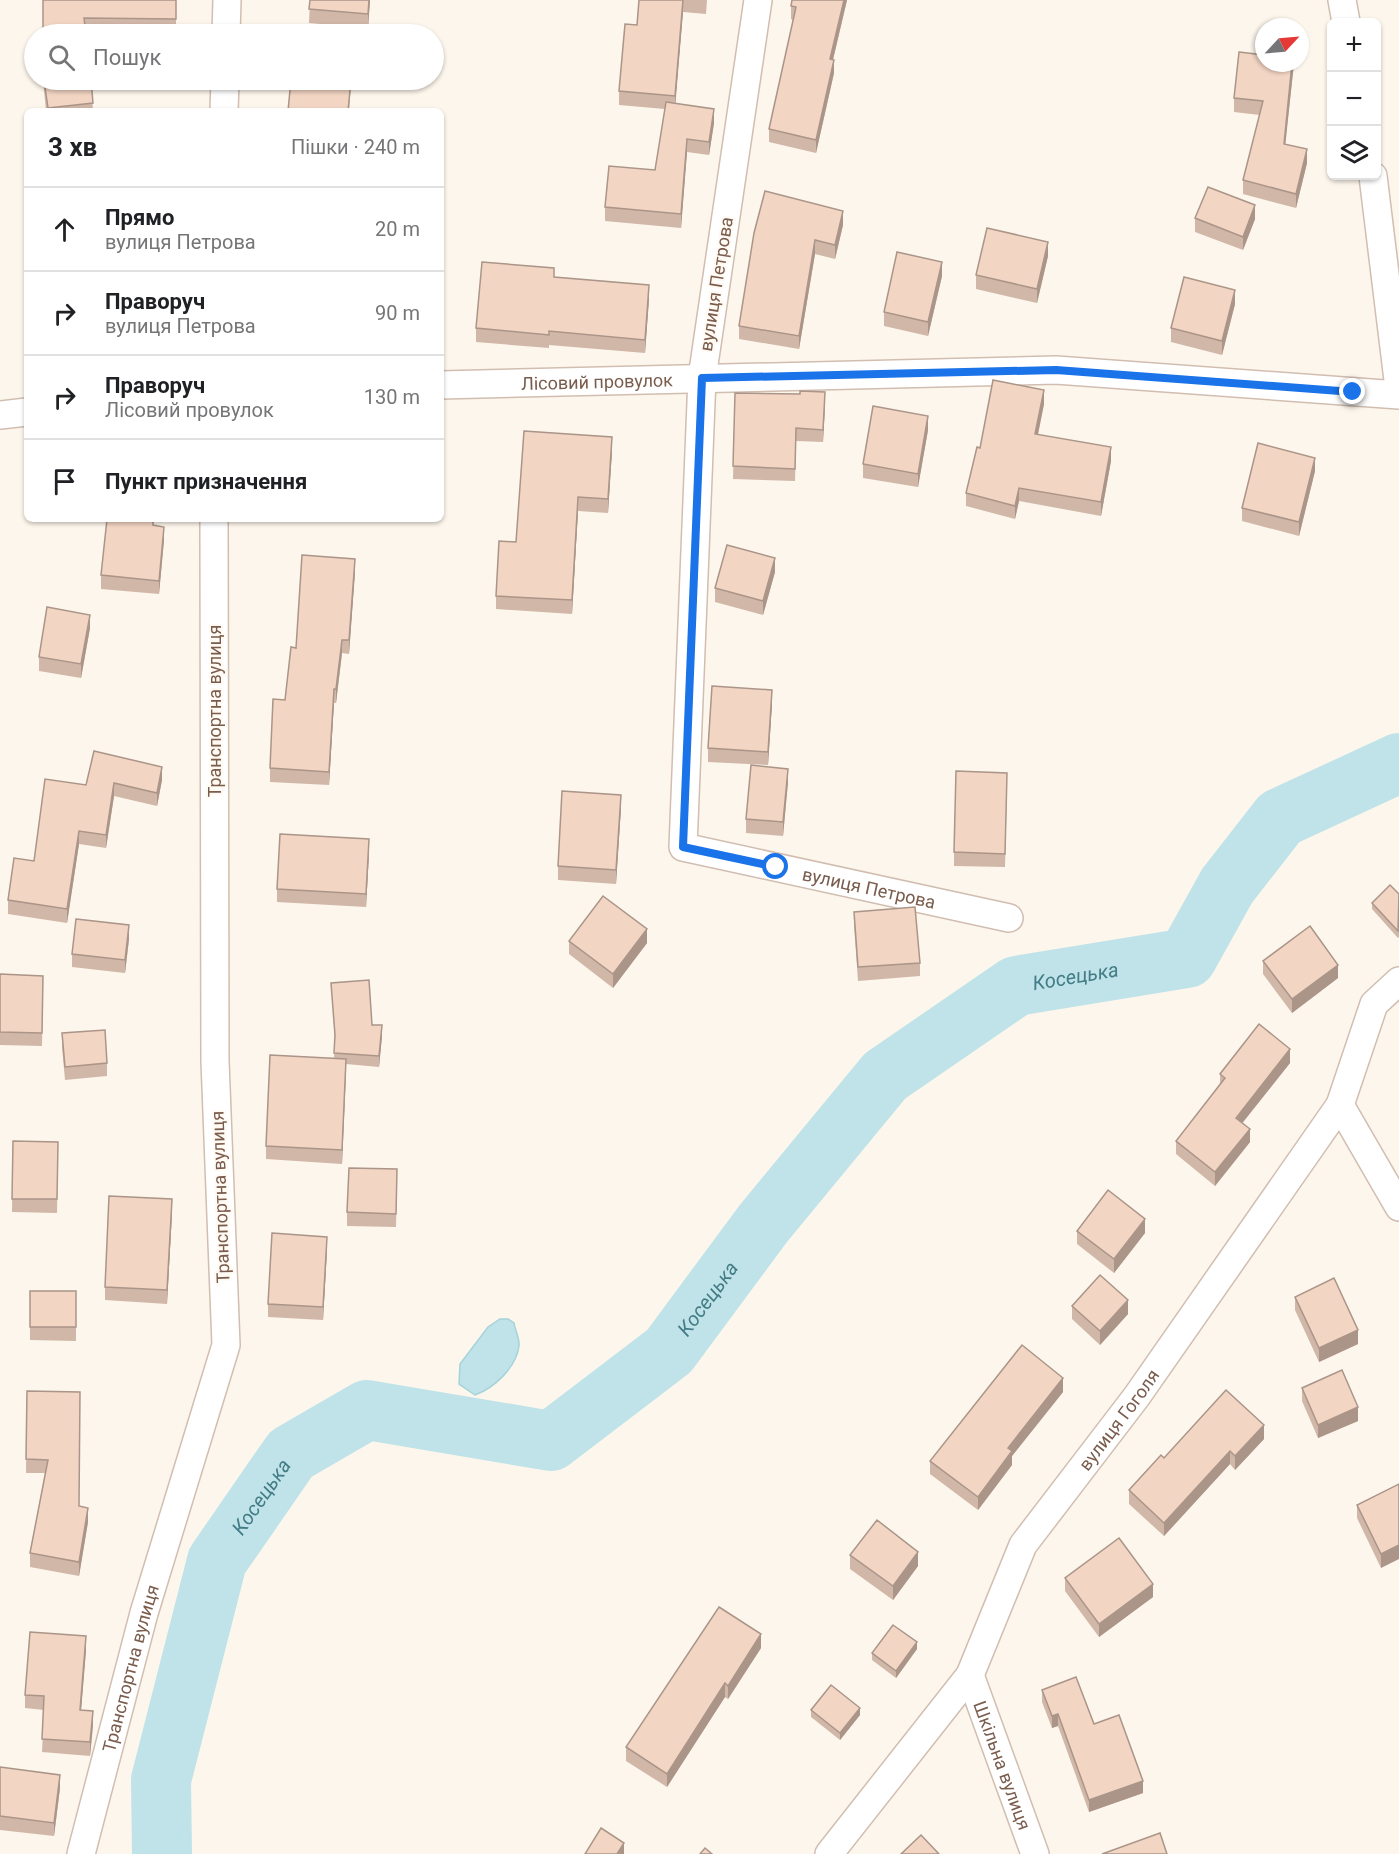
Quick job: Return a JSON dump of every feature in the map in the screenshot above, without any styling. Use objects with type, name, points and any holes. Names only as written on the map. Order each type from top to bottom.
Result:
[{"type":"street","points":[[226,24],[227,0]]},
{"type":"street","name":"вулиця Петрова","points":[[758,0],[702,378],[683,847],[1009,918]]},
{"type":"street","points":[[1342,0],[1345,18]]},
{"type":"street","points":[[224,108],[225,90]]},
{"type":"street","points":[[1373,180],[1399,388]]},
{"type":"street","name":"Лісовий провулок","points":[[444,385],[1056,370],[1399,396]]},
{"type":"street","points":[[0,415],[24,412]]},
{"type":"street","name":"Транспортна вулиця","points":[[81,1854],[144,1613],[226,1345],[215,1061],[214,522]]},
{"type":"street","name":"вулиця Гоголя","points":[[829,1854],[970,1675],[1023,1545],[1137,1396],[1340,1105],[1374,1004],[1399,981]]},
{"type":"street","points":[[1340,1105],[1399,1208]]},
{"type":"street","name":"Шкільна вулиця","points":[[970,1675],[1035,1854]]},
{"type":"water","points":[[500,1319],[508,1319],[514,1323],[519,1343],[517,1354],[503,1376],[475,1395],[459,1384],[460,1364],[488,1327]]},
{"type":"building","points":[[43,0],[176,0],[176,19],[84,18],[85,24],[43,24]]},
{"type":"building","points":[[310,0],[369,0],[368,14],[309,9]]},
{"type":"building","points":[[639,0],[683,0],[675,96],[619,91],[625,24],[637,25]]},
{"type":"building","points":[[792,0],[844,0],[830,59],[834,60],[816,140],[769,129],[796,7],[791,6]]},
{"type":"building","points":[[1239,52],[1255,54],[1255,72],[1291,72],[1284,144],[1307,149],[1296,194],[1243,180],[1263,101],[1234,98]]},
{"type":"building","points":[[45,90],[92,90],[93,103],[48,108]]},
{"type":"building","points":[[290,90],[350,90],[348,108],[288,108]]},
{"type":"building","points":[[666,102],[714,109],[709,142],[687,139],[681,214],[605,207],[609,166],[655,170]]},
{"type":"building","points":[[1208,187],[1255,205],[1243,237],[1195,218]]},
{"type":"building","points":[[765,191],[843,211],[835,245],[815,240],[799,336],[739,326],[754,233]]},
{"type":"building","points":[[987,228],[1048,242],[1037,289],[976,275]]},
{"type":"building","points":[[897,252],[942,262],[928,322],[884,312]]},
{"type":"building","points":[[482,262],[554,268],[554,277],[649,285],[645,340],[549,331],[549,335],[476,328]]},
{"type":"building","points":[[1184,277],[1235,290],[1222,341],[1171,328]]},
{"type":"building","points":[[993,380],[1044,390],[1035,434],[1111,447],[1101,502],[1019,488],[1015,506],[966,493],[977,447],[980,448]]},
{"type":"building","points":[[800,391],[825,392],[823,430],[796,428],[795,469],[733,466],[735,393],[800,394]]},
{"type":"building","points":[[873,406],[928,416],[918,474],[863,464]]},
{"type":"building","points":[[524,431],[612,437],[608,499],[578,497],[572,600],[496,596],[499,541],[516,542]]},
{"type":"building","points":[[1258,443],[1315,458],[1299,522],[1242,508]]},
{"type":"building","points":[[107,522],[153,522],[153,525],[164,527],[159,581],[101,575]]},
{"type":"building","points":[[727,545],[775,558],[763,601],[715,588]]},
{"type":"building","points":[[302,555],[355,559],[349,640],[342,640],[336,689],[334,689],[329,772],[270,768],[273,699],[285,700],[291,647],[296,648]]},
{"type":"building","points":[[47,607],[90,615],[81,664],[39,657]]},
{"type":"building","points":[[712,686],[772,690],[768,752],[708,748]]},
{"type":"building","points":[[94,751],[162,767],[157,793],[114,783],[106,835],[79,831],[67,909],[8,900],[14,858],[34,861],[45,779],[86,785]]},
{"type":"building","points":[[751,765],[788,769],[783,822],[746,819]]},
{"type":"building","points":[[956,771],[1007,773],[1005,854],[954,852]]},
{"type":"building","points":[[562,791],[621,795],[616,870],[558,866]]},
{"type":"building","points":[[280,834],[369,839],[366,894],[277,889]]},
{"type":"building","points":[[1390,885],[1399,894],[1398,931],[1372,903]]},
{"type":"building","points":[[603,896],[647,929],[613,974],[569,941]]},
{"type":"building","points":[[915,907],[920,963],[858,967],[854,912]]},
{"type":"building","points":[[76,919],[129,925],[125,960],[72,954]]},
{"type":"building","points":[[1310,926],[1338,965],[1292,999],[1263,961]]},
{"type":"building","points":[[0,974],[43,976],[42,1033],[0,1032]]},
{"type":"building","points":[[369,980],[372,1025],[382,1025],[379,1056],[334,1053],[331,983]]},
{"type":"building","points":[[1259,1024],[1290,1049],[1236,1118],[1250,1129],[1215,1172],[1176,1141],[1225,1078],[1220,1074]]},
{"type":"building","points":[[105,1030],[107,1063],[65,1067],[62,1033]]},
{"type":"building","points":[[270,1055],[346,1059],[342,1150],[266,1146]]},
{"type":"building","points":[[13,1141],[58,1142],[57,1199],[12,1199]]},
{"type":"building","points":[[349,1168],[397,1169],[396,1214],[347,1212]]},
{"type":"building","points":[[1108,1190],[1145,1219],[1114,1259],[1077,1231]]},
{"type":"building","points":[[109,1196],[172,1199],[167,1290],[105,1287]]},
{"type":"building","points":[[272,1233],[327,1237],[323,1307],[268,1304]]},
{"type":"building","points":[[1100,1275],[1128,1300],[1100,1331],[1072,1306]]},
{"type":"building","points":[[1334,1278],[1358,1330],[1319,1348],[1295,1297]]},
{"type":"building","points":[[30,1291],[76,1291],[76,1327],[30,1327]]},
{"type":"building","points":[[1022,1345],[1063,1378],[1008,1448],[1012,1451],[978,1497],[930,1461]]},
{"type":"building","points":[[1342,1370],[1358,1407],[1318,1425],[1302,1388]]},
{"type":"building","points":[[1226,1390],[1264,1425],[1235,1456],[1230,1451],[1164,1523],[1129,1490],[1161,1455],[1164,1458]]},
{"type":"building","points":[[27,1391],[80,1392],[79,1506],[88,1508],[79,1562],[30,1553],[48,1460],[26,1459]]},
{"type":"building","points":[[1399,1484],[1399,1545],[1381,1554],[1357,1505]]},
{"type":"building","points":[[877,1520],[918,1552],[893,1586],[850,1555]]},
{"type":"building","points":[[1119,1538],[1153,1584],[1099,1624],[1065,1578]]},
{"type":"building","points":[[719,1607],[761,1634],[728,1686],[725,1683],[667,1774],[626,1747]]},
{"type":"building","points":[[893,1625],[917,1642],[896,1671],[872,1653]]},
{"type":"building","points":[[30,1632],[86,1636],[80,1710],[93,1711],[90,1742],[42,1739],[44,1696],[25,1695]]},
{"type":"building","points":[[1076,1677],[1094,1724],[1119,1715],[1143,1781],[1089,1800],[1058,1714],[1052,1716],[1042,1690]]},
{"type":"building","points":[[831,1685],[860,1708],[840,1733],[811,1710]]},
{"type":"building","points":[[0,1767],[60,1775],[54,1823],[0,1816]]},
{"type":"building","points":[[601,1828],[624,1843],[617,1854],[585,1854]]},
{"type":"building","points":[[1160,1833],[1167,1854],[1102,1854]]},
{"type":"building","points":[[921,1835],[939,1854],[901,1854]]},
{"type":"building","points":[[705,1848],[712,1854],[700,1854]]},
{"type":"waterway","name":"Косецька","points":[[162,1854],[161,1780],[217,1561],[291,1454],[367,1410],[551,1441],[669,1351],[763,1224],[885,1076],[1016,986],[1187,958],[1227,886],[1280,818],[1399,763]]},
{"type":"route","points":[[776,867],[683,847],[702,378],[1056,370],[1353,392]]}]
